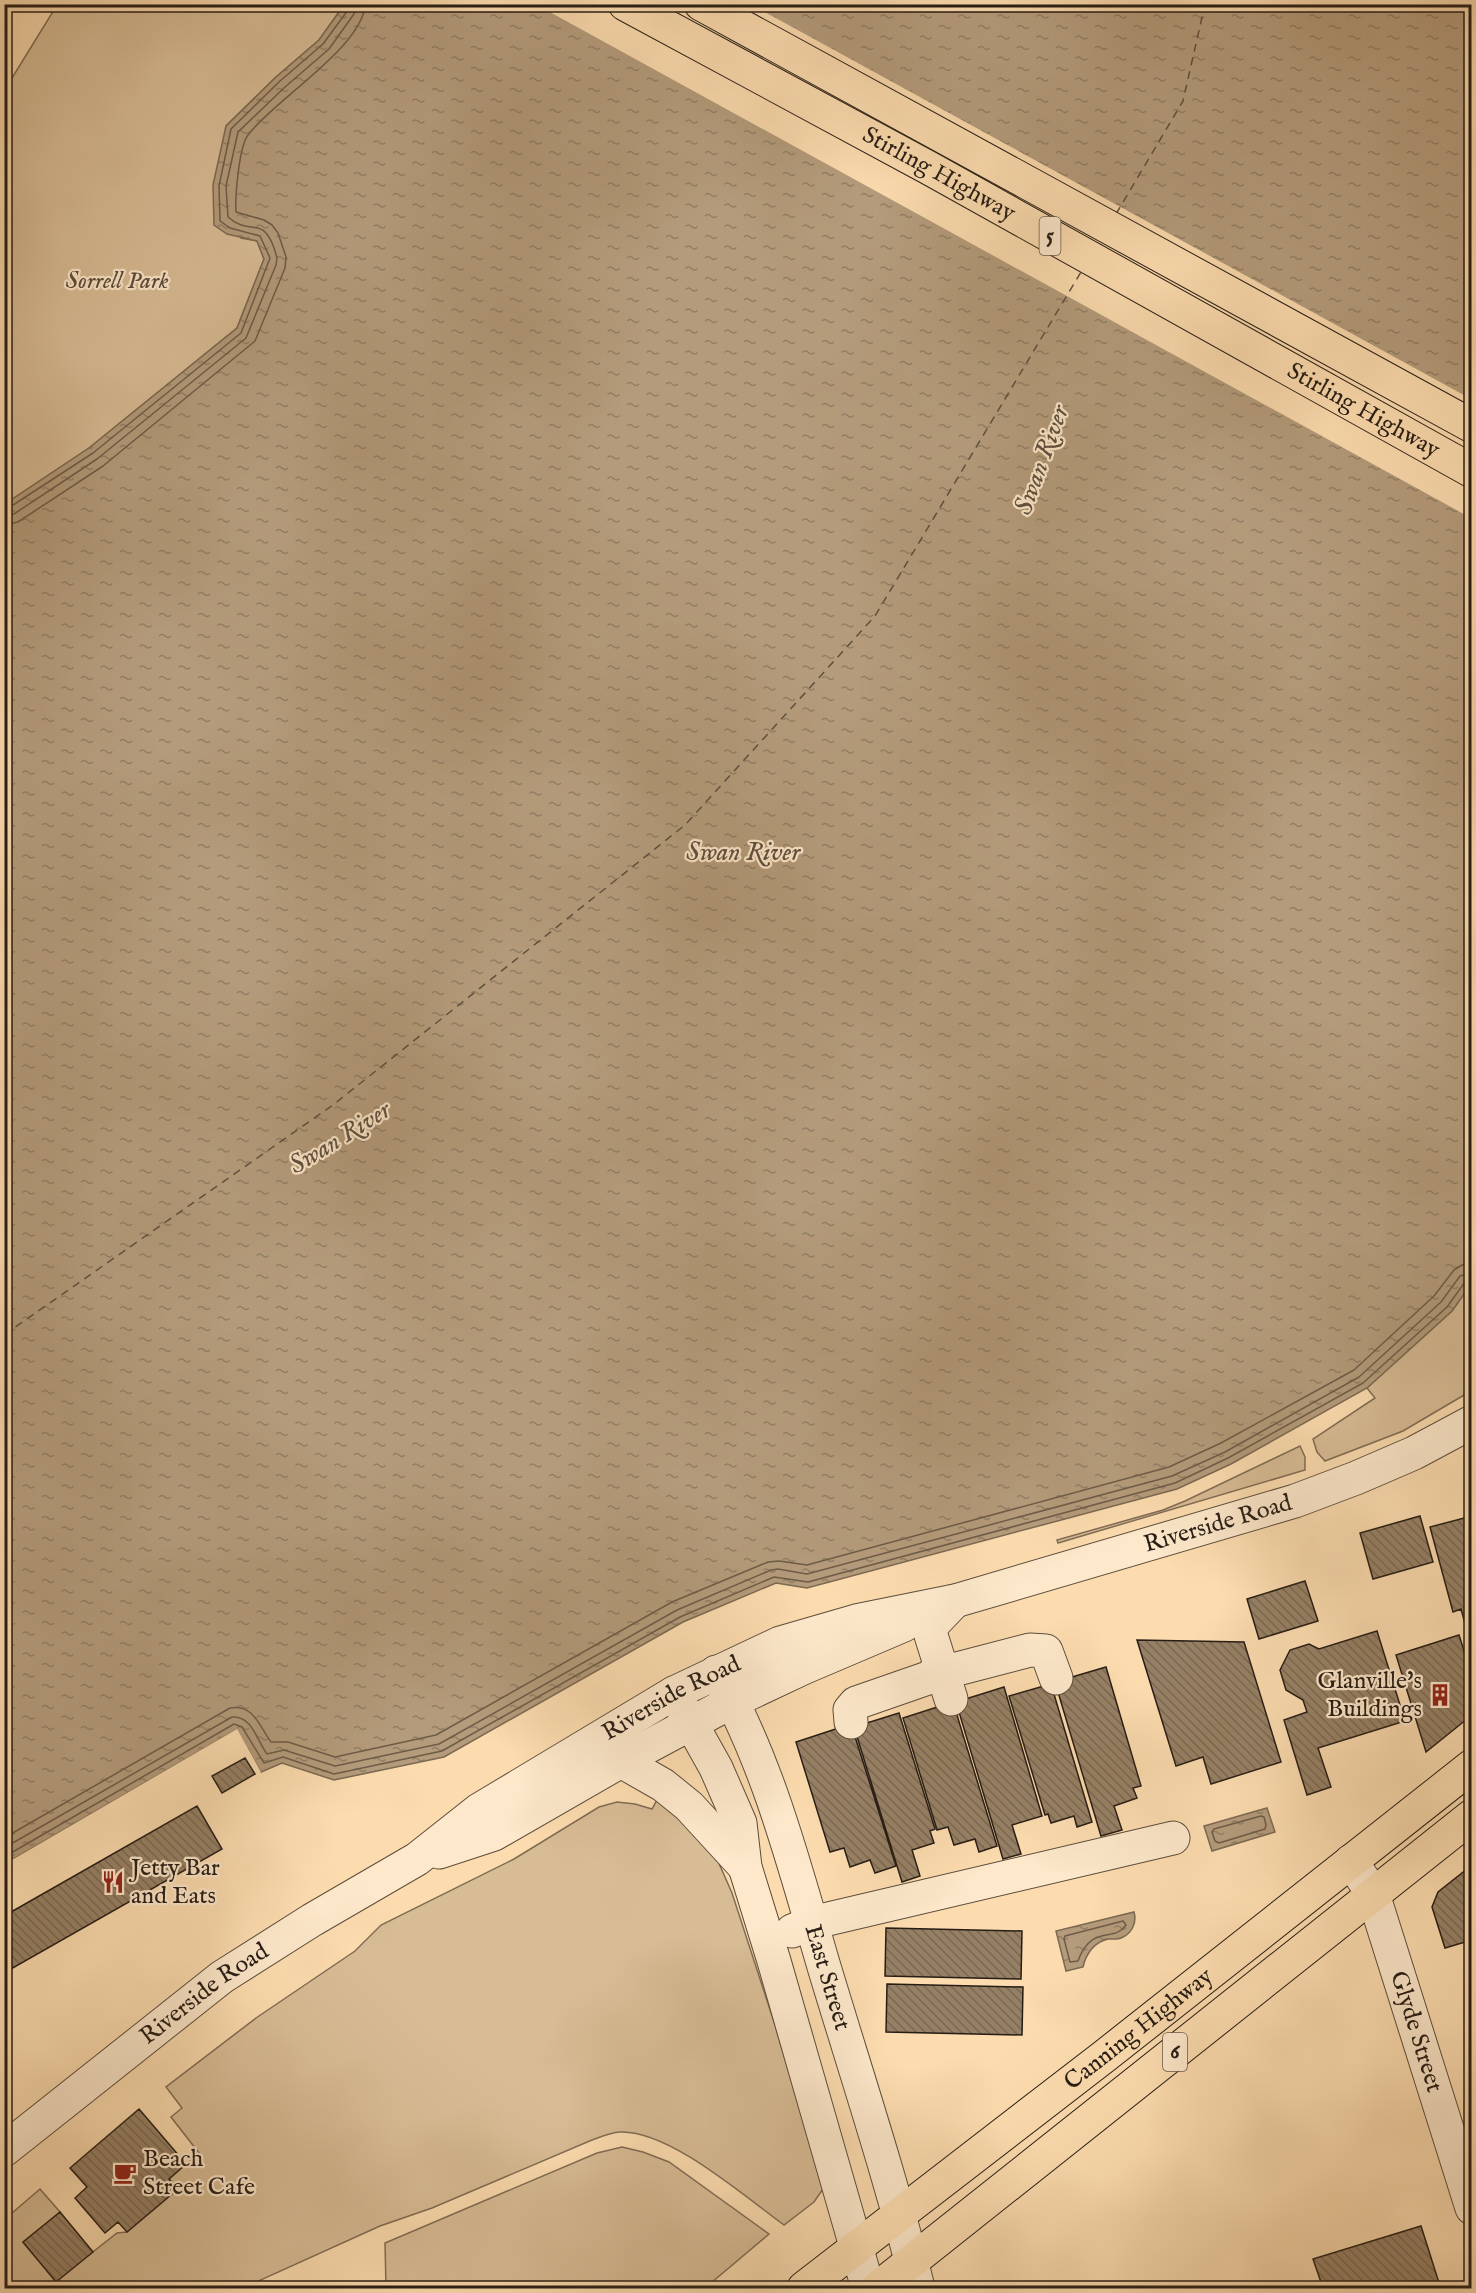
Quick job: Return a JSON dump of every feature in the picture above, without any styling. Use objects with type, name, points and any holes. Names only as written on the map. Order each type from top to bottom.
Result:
[{"type":"main road","name":"Stirling Highway","points":[[625,4],[929,168],[1472,471]]},
{"type":"main road","name":"Stirling Highway","points":[[701,4],[1472,426]]},
{"type":"main road","name":"Canning Highway","points":[[804,2289],[1472,1766]]},
{"type":"main road","name":"Canning Highway","points":[[878,2289],[915,2276],[1372,1894],[1472,1816]]},
{"type":"street","name":"Riverside Road","points":[[4,2150],[222,1977],[312,1920],[417,1859],[479,1810],[674,1693],[716,1672],[780,1643],[856,1621],[955,1601],[1294,1501],[1375,1470],[1472,1422]]},
{"type":"street","name":"Riverside Road","points":[[417,1859],[494,1833],[691,1722],[803,1668],[955,1601]]},
{"type":"street","points":[[946,1684],[930,1632],[932,1625],[955,1601]]},
{"type":"street","points":[[946,1684],[957,1669],[1036,1650],[1046,1651],[1049,1655],[1056,1678]]},
{"type":"street","name":"East Street","points":[[716,1672],[733,1701],[777,1811],[900,2216],[915,2276]]},
{"type":"street","points":[[851,1722],[850,1710],[856,1703],[928,1678],[946,1684]]},
{"type":"street","name":"East Street","points":[[674,1693],[716,1768],[740,1823],[745,1867],[868,2289]]},
{"type":"street","points":[[621,1761],[663,1785],[689,1806],[745,1867]]},
{"type":"street","points":[[768,1940],[811,1923],[1173,1838]]},
{"type":"street","name":"Glyde Street","points":[[1351,1861],[1372,1894],[1472,2208]]},
{"type":"green space","name":"Sorrell Park","points":[[57,5],[344,5],[319,40],[276,77],[226,126],[241,238],[257,241],[264,259],[237,328],[89,448],[5,504],[4,91]]},
{"type":"green space","points":[[1471,1283],[1471,1391],[1403,1431],[1325,1461],[1317,1452],[1313,1439],[1375,1398],[1367,1388],[1452,1311]]},
{"type":"green space","points":[[1300,1446],[1305,1457],[1305,1470],[1058,1543],[1057,1540],[1163,1510]]},
{"type":"green space","points":[[657,1800],[697,1832],[717,1859],[732,1893],[775,2025],[823,2189],[814,2202],[784,2225],[705,2166],[682,2152],[639,2134],[619,2132],[592,2140],[432,2208],[380,2226],[243,2288],[5,2288],[5,2219],[40,2189],[60,2212],[23,2242],[56,2281],[117,2233],[127,2232],[178,2189],[169,2179],[199,2153],[171,2117],[182,2108],[166,2087],[256,2018],[355,1951],[381,1925],[514,1859],[599,1807],[617,1802],[652,1809]]},
{"type":"green space","points":[[622,2147],[669,2162],[769,2234],[705,2288],[386,2288],[385,2243],[597,2153]]},
{"type":"water","name":"Swan River","points":[[344,5],[1471,5],[1472,1283],[1452,1311],[1367,1388],[1231,1464],[1177,1489],[807,1588],[776,1583],[683,1622],[444,1757],[334,1780],[282,1763],[261,1772],[236,1730],[5,1864],[5,504],[89,448],[237,328],[264,259],[257,241],[227,234],[214,225],[213,185],[226,126],[276,77],[319,40]]},
{"type":"water","points":[[1267,1808],[1275,1832],[1212,1851],[1204,1826]]},
{"type":"water","points":[[1134,1912],[1134,1923],[1129,1933],[1119,1939],[1108,1939],[1099,1943],[1089,1953],[1083,1967],[1066,1971],[1056,1931]]},
{"type":"pier","points":[[537,5],[752,5],[1471,399],[1471,518]]},
{"type":"pier","points":[[237,1729],[261,1772],[259,1773],[236,1734],[4,1867],[5,1864]]},
{"type":"building","points":[[1420,1516],[1433,1562],[1373,1579],[1360,1533]]},
{"type":"building","points":[[1472,1516],[1472,1637],[1469,1638],[1461,1609],[1453,1612],[1430,1527]]},
{"type":"building","points":[[1305,1581],[1318,1621],[1259,1639],[1247,1599]]},
{"type":"building","points":[[1377,1631],[1405,1721],[1318,1748],[1331,1787],[1307,1795],[1284,1720],[1307,1712],[1303,1700],[1286,1690],[1280,1670],[1290,1650],[1309,1644],[1319,1649]]},
{"type":"building","name":"Glanville's Buildings","points":[[1459,1635],[1472,1676],[1472,1715],[1426,1752],[1396,1655]]},
{"type":"building","points":[[1137,1640],[1244,1642],[1281,1762],[1211,1784],[1203,1757],[1176,1766]]},
{"type":"building","points":[[1106,1667],[1141,1786],[1133,1788],[1137,1798],[1114,1806],[1122,1830],[1101,1836],[1055,1682]]},
{"type":"building","points":[[1051,1684],[1092,1822],[1077,1827],[1074,1816],[1051,1823],[1048,1814],[1045,1815],[1009,1696]]},
{"type":"building","points":[[1004,1687],[1042,1816],[1012,1825],[1021,1854],[1003,1859],[956,1702]]},
{"type":"building","points":[[953,1702],[997,1846],[979,1852],[975,1839],[954,1845],[948,1827],[937,1830],[903,1718]]},
{"type":"building","points":[[899,1713],[935,1829],[930,1831],[934,1843],[912,1850],[920,1876],[902,1882],[854,1727]]},
{"type":"building","points":[[851,1724],[896,1866],[875,1873],[870,1860],[850,1867],[844,1848],[830,1852],[796,1742]]},
{"type":"building","points":[[245,1758],[255,1774],[222,1793],[212,1776]]},
{"type":"building","name":"Jetty Bar and Eats","points":[[197,1806],[222,1849],[4,1973],[4,1916]]},
{"type":"building","points":[[1472,1865],[1472,1940],[1445,1948],[1432,1907],[1438,1892]]},
{"type":"building","points":[[886,1928],[1022,1931],[1021,1979],[885,1976]]},
{"type":"building","points":[[887,1984],[1023,1987],[1022,2035],[886,2032]]},
{"type":"building","name":"Beach Street Cafe","points":[[139,2109],[186,2164],[169,2179],[178,2189],[127,2232],[118,2222],[105,2233],[75,2198],[87,2187],[70,2168]]},
{"type":"building","points":[[60,2212],[93,2252],[56,2282],[23,2242]]},
{"type":"building","points":[[1421,2226],[1440,2286],[1433,2288],[1356,2288],[1355,2285],[1323,2288],[1313,2259]]},
{"type":"ferry route","points":[[1116,214],[1183,101],[1205,4]]},
{"type":"ferry route","points":[[4,1335],[333,1105],[685,825],[875,616],[1081,272]]},
{"type":"place","name":"Glanville's Buildings","points":[[1440,1695]]},
{"type":"place","name":"Jetty Bar and Eats","points":[[113,1882]]},
{"type":"place","name":"Beach Street Cafe","points":[[125,2173]]}]
